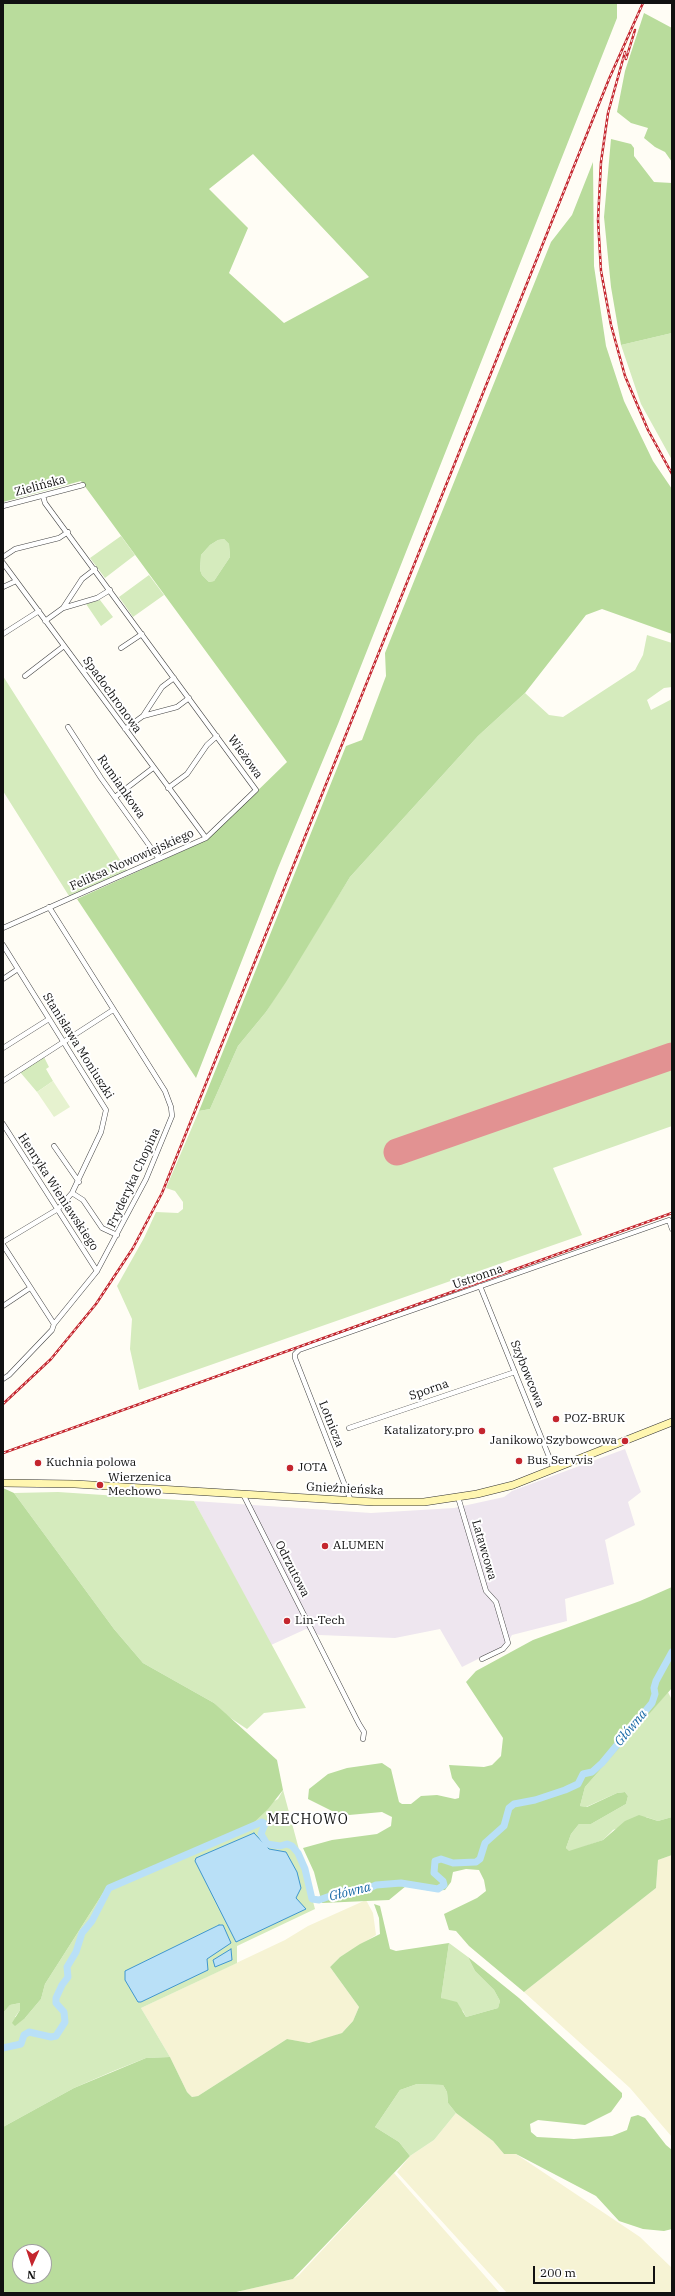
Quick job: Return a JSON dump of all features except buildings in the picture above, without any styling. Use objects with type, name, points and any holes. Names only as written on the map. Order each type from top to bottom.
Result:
[{"type":"main road","name":"Gnieźnieńska","points":[[3,1483],[67,1483],[351,1501],[408,1503],[458,1497],[506,1486],[554,1470],[672,1422]]},
{"type":"street","name":"Zielińska","points":[[3,506],[83,485]]},
{"type":"street","name":"Wieżowa","points":[[43,496],[45,503],[68,532],[256,790]]},
{"type":"street","points":[[3,557],[15,550],[59,538],[68,532]]},
{"type":"street","name":"Spadochronowa","points":[[3,563],[206,838]]},
{"type":"street","points":[[63,608],[82,579],[95,569]]},
{"type":"street","points":[[3,586],[16,581]]},
{"type":"street","points":[[45,620],[63,608],[97,598],[110,590]]},
{"type":"street","points":[[3,634],[39,612]]},
{"type":"street","points":[[122,648],[142,634]]},
{"type":"street","points":[[25,676],[64,646]]},
{"type":"street","points":[[125,729],[143,716],[162,687],[174,678]]},
{"type":"street","points":[[143,716],[177,707],[189,698]]},
{"type":"street","name":"Rumiankowa","points":[[68,726],[115,797],[159,859]]},
{"type":"street","name":"Wieżowa","points":[[168,788],[187,774],[208,745],[217,736]]},
{"type":"street","points":[[115,797],[153,768]]},
{"type":"street","name":"Feliksa Nowowiejskiego","points":[[3,928],[206,838],[256,790]]},
{"type":"street","name":"Fryderyka Chopina","points":[[3,1379],[9,1375],[52,1330],[54,1324],[96,1271],[146,1180],[172,1116],[171,1107],[165,1091],[49,907]]},
{"type":"street","name":"Stanisława Moniuszki","points":[[3,945],[106,1110],[101,1132],[79,1182],[72,1193],[58,1209],[3,1244]]},
{"type":"street","points":[[3,979],[18,969]]},
{"type":"street","points":[[4,1079],[113,1010]]},
{"type":"street","points":[[3,1048],[49,1019]]},
{"type":"street","name":"Henryka Wieniawskiego","points":[[3,1124],[96,1271]]},
{"type":"street","points":[[54,1146],[79,1182]]},
{"type":"street","points":[[72,1193],[83,1200],[102,1228],[117,1235]]},
{"type":"street","name":"Ustronna","points":[[295,1354],[299,1350],[668,1220],[672,1229]]},
{"type":"street","points":[[3,1244],[54,1324]]},
{"type":"street","name":"Szybowcowa","points":[[480,1286],[554,1470]]},
{"type":"street","points":[[3,1306],[30,1288]]},
{"type":"street","name":"Lotnicza","points":[[295,1354],[295,1358],[351,1501]]},
{"type":"street","name":"Sporna","points":[[349,1428],[515,1372]]},
{"type":"street","name":"Odrzutowa","points":[[243,1494],[358,1724],[364,1732],[363,1739]]},
{"type":"street","name":"Latawcowa","points":[[458,1497],[486,1591],[496,1602],[508,1643],[503,1648],[482,1659]]},
{"type":"shaded area","points":[[625,1449],[641,1492],[628,1502],[635,1525],[605,1540],[614,1584],[565,1599],[567,1621],[512,1635],[506,1645],[462,1667],[440,1629],[395,1638],[319,1635],[306,1629],[271,1645],[194,1501],[371,1513],[454,1508],[504,1497],[512,1491]]},
{"type":"shaded area","points":[[672,1855],[672,2137],[630,2088],[524,1992],[656,1888],[658,1860]]},
{"type":"shaded area","points":[[366,1900],[373,1913],[376,1935],[340,1957],[330,1967],[359,2007],[353,2021],[342,2033],[319,2041],[308,2043],[287,2039],[198,2096],[192,2097],[187,2092],[170,2057],[141,2008],[285,1940],[308,1926]]},
{"type":"shaded area","points":[[456,2113],[493,2141],[504,2154],[516,2154],[640,2237],[672,2268],[672,2293],[507,2293],[397,2172],[410,2156],[434,2140]]},
{"type":"shaded area","points":[[394,2173],[500,2293],[240,2293],[240,2291],[293,2279],[299,2275]]},
{"type":"green space","points":[[3,3],[617,3],[617,18],[338,724],[278,868],[196,1078],[77,899],[207,840],[287,762],[81,481],[3,502]],"holes":[[[253,154],[369,277],[284,323],[229,273],[248,228],[209,189]],[[224,539],[229,544],[230,557],[214,581],[209,582],[202,575],[200,570],[201,555],[210,545],[218,540]]]},
{"type":"green space","points":[[644,13],[672,28],[672,162],[665,152],[655,147],[644,138],[648,128],[631,123],[617,112],[625,71]]},
{"type":"green space","points":[[611,139],[631,144],[634,148],[634,156],[654,182],[672,183],[672,333],[621,345],[611,287],[604,217]]},
{"type":"green space","points":[[593,162],[594,266],[606,346],[624,401],[653,461],[672,489],[672,634],[602,609],[586,615],[525,693],[478,736],[350,877],[286,982],[266,1012],[238,1046],[210,1109],[199,1111],[346,746],[362,740],[386,676],[385,653],[551,242],[572,215]]},
{"type":"green space","points":[[672,333],[672,460],[641,404],[621,345]]},
{"type":"green space","points":[[121,536],[135,555],[105,578],[90,558]]},
{"type":"green space","points":[[224,539],[229,544],[230,557],[214,581],[209,582],[202,575],[200,570],[201,555],[210,545],[218,540]]},
{"type":"green space","points":[[149,575],[164,595],[133,617],[119,597]]},
{"type":"green space","points":[[100,600],[113,617],[101,626],[86,604]]},
{"type":"green space","points":[[647,635],[672,643],[672,687],[664,688],[647,700],[651,710],[672,699],[672,1126],[553,1168],[582,1235],[139,1390],[130,1349],[132,1319],[117,1286],[144,1238],[156,1212],[178,1213],[183,1209],[183,1202],[175,1191],[166,1188],[199,1111],[210,1109],[238,1046],[266,1012],[350,877],[478,736],[525,693],[549,715],[563,717],[635,670],[643,655]]},
{"type":"green space","points":[[3,676],[127,871],[69,896],[3,791]]},
{"type":"green space","points":[[44,1057],[49,1067],[46,1069],[53,1081],[37,1092],[20,1072]]},
{"type":"green space","points":[[53,1081],[70,1107],[54,1117],[37,1092]]},
{"type":"green space","points":[[3,1488],[14,1493],[114,1629],[143,1663],[214,1703],[277,1760],[283,1790],[268,1809],[248,1828],[121,1882],[103,1893],[45,1984],[41,1999],[25,2018],[15,2026],[12,2023],[20,2010],[20,2003],[10,2005],[3,2013]]},
{"type":"green space","points":[[58,1492],[194,1501],[306,1708],[264,1713],[247,1729],[226,1715],[214,1703],[143,1663],[114,1629],[14,1493]]},
{"type":"green space","points":[[672,1587],[672,1688],[585,1787],[580,1806],[587,1807],[617,1793],[625,1792],[628,1796],[626,1804],[591,1824],[579,1824],[571,1834],[566,1848],[569,1851],[603,1840],[625,1821],[639,1815],[658,1821],[672,1817],[672,1855],[658,1860],[656,1888],[524,1992],[469,1946],[456,1931],[449,1930],[444,1914],[477,1898],[486,1891],[484,1880],[479,1870],[466,1869],[453,1872],[451,1882],[445,1890],[431,1891],[406,1886],[389,1900],[322,1903],[314,1872],[303,1848],[332,1840],[377,1834],[391,1826],[392,1817],[382,1812],[349,1815],[334,1812],[308,1799],[309,1789],[328,1774],[347,1768],[382,1763],[391,1769],[399,1802],[402,1804],[411,1804],[421,1796],[437,1795],[455,1799],[459,1798],[460,1789],[452,1778],[449,1765],[484,1767],[492,1765],[501,1756],[503,1738],[466,1682],[476,1671],[533,1640],[640,1601]]},
{"type":"green space","points":[[668,1692],[672,1700],[672,1817],[658,1821],[646,1817],[613,1830],[603,1840],[569,1852],[566,1848],[571,1834],[579,1824],[591,1824],[626,1804],[628,1796],[625,1792],[617,1793],[586,1807],[580,1806],[585,1787]]},
{"type":"green space","points":[[283,1790],[315,1909],[237,1946],[237,1963],[141,2008],[170,2057],[146,2058],[111,2072],[74,2088],[3,2127],[3,2013],[10,2005],[20,2003],[20,2010],[15,2017],[25,2018],[41,1999],[45,1984],[103,1893],[278,1799]]},
{"type":"green space","points":[[374,1904],[380,1906],[390,1949],[396,1951],[449,1943],[441,1998],[457,2002],[466,2017],[498,2008],[500,2001],[494,1990],[475,1971],[468,1957],[519,1998],[622,2093],[622,2097],[611,2112],[585,2125],[538,2120],[530,2124],[531,2132],[537,2137],[574,2139],[612,2136],[627,2130],[631,2117],[638,2115],[645,2118],[666,2145],[672,2150],[672,2229],[664,2231],[643,2229],[619,2221],[596,2196],[516,2154],[504,2154],[493,2141],[456,2113],[448,2103],[447,2092],[443,2085],[417,2084],[400,2090],[375,2127],[399,2142],[410,2156],[293,2279],[232,2293],[3,2293],[3,2127],[74,2088],[146,2058],[170,2057],[187,2092],[192,2097],[198,2096],[287,2039],[309,2043],[342,2033],[353,2021],[359,2007],[330,1967],[340,1957],[360,1944],[380,1934],[379,1918]]},
{"type":"green space","points":[[449,1943],[468,1957],[475,1971],[494,1990],[500,2001],[498,2008],[466,2017],[463,2011],[441,1998]]},
{"type":"green space","points":[[417,2084],[443,2085],[447,2092],[448,2103],[456,2113],[434,2140],[410,2156],[399,2142],[375,2127],[400,2090]]},
{"type":"water","points":[[254,1833],[269,1849],[286,1852],[297,1872],[301,1888],[296,1898],[306,1909],[236,1942],[195,1861],[196,1858]]},
{"type":"water","points":[[219,1925],[223,1925],[231,1943],[207,1959],[208,1970],[141,2002],[138,2002],[125,1980],[125,1971]]},
{"type":"water","points":[[231,1949],[232,1960],[215,1967],[213,1960]]},
{"type":"waterway","name":"Główna","points":[[3,2048],[21,2044],[24,2035],[29,2032],[51,2037],[56,2036],[65,2022],[64,2012],[56,2003],[56,1998],[62,1985],[68,1977],[67,1967],[76,1952],[82,1933],[92,1921],[109,1888],[262,1822],[265,1824],[261,1834],[267,1844],[280,1846],[287,1844],[292,1846],[298,1853],[305,1869],[312,1899],[319,1900],[344,1891],[365,1890],[376,1885],[401,1883],[438,1889],[444,1885],[443,1881],[434,1873],[435,1861],[441,1859],[453,1863],[476,1862],[480,1859],[485,1843],[504,1826],[509,1808],[514,1804],[535,1800],[578,1784],[583,1774],[592,1772],[602,1763],[652,1703],[655,1694],[654,1688],[656,1681],[672,1652]]},
{"type":"runway","points":[[397,1152],[672,1056]]},
{"type":"railway","points":[[3,1404],[51,1359],[96,1304],[133,1248],[162,1193],[609,79],[643,3]]},
{"type":"railway","points":[[626,59],[635,30]]},
{"type":"railway","points":[[625,52],[608,113],[601,162],[598,220],[601,271],[611,325],[625,376],[648,430],[672,474]]},
{"type":"railway","points":[[3,1453],[672,1213]]},
{"type":"place","name":"POZ-BRUK","points":[[556,1419]]},
{"type":"place","name":"Katalizatory.pro","points":[[482,1431]]},
{"type":"place","name":"Janikowo Szybowcowa","points":[[625,1441]]},
{"type":"place","name":"Bus Servvis","points":[[519,1461]]},
{"type":"place","name":"Kuchnia polowa","points":[[38,1463]]},
{"type":"place","name":"JOTA","points":[[290,1468]]},
{"type":"place","name":"Wierzenica Mechowo","points":[[100,1485]]},
{"type":"place","name":"ALUMEN","points":[[325,1546]]},
{"type":"place","name":"Lin-Tech","points":[[287,1621]]},
{"type":"district","name":"MECHOWO","points":[[308,1820]]}]
